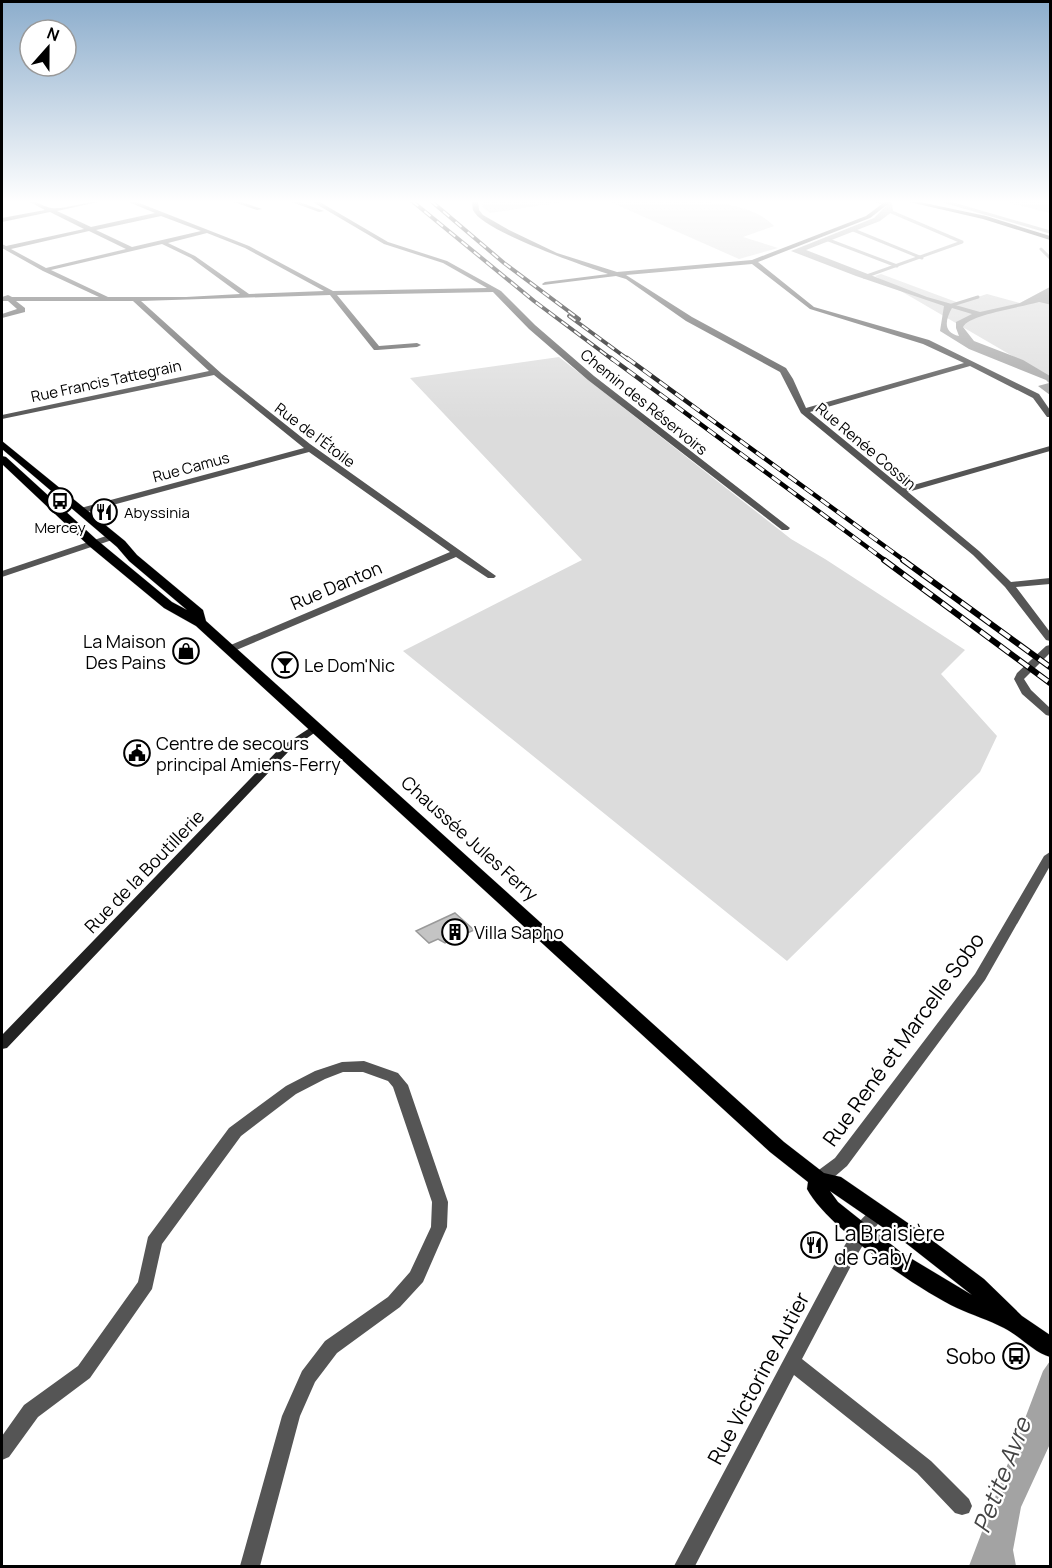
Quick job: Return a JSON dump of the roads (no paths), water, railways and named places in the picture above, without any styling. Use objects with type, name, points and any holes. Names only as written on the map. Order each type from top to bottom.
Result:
[{"type":"main road","name":"Chaussée Jules Ferry","points":[[2,444],[123,545],[133,558],[198,613],[201,623]]},
{"type":"main road","name":"Chaussée Jules Ferry","points":[[2,459],[93,543],[133,573],[168,605],[201,623],[777,1148],[818,1179],[834,1184],[914,1238],[976,1285],[1014,1323]]},
{"type":"main road","name":"Chaussée Jules Ferry","points":[[818,1179],[818,1189],[831,1208],[895,1260],[963,1301],[1014,1323],[1050,1347]]},
{"type":"street","points":[[54,274],[108,299]]},
{"type":"street","points":[[218,274],[246,295]]},
{"type":"street","points":[[297,274],[332,293],[377,348],[417,345]]},
{"type":"street","name":"Chemin des Réservoirs","points":[[466,274],[494,290],[509,302],[532,327],[591,378],[785,528]]},
{"type":"street","points":[[545,284],[619,274]]},
{"type":"street","name":"Rue Renée Cossin","points":[[620,274],[663,300],[689,320],[783,370],[789,377],[797,401],[804,411],[976,553],[1009,585],[1050,638]]},
{"type":"street","points":[[771,274],[812,308],[912,336],[1035,396],[1050,415]]},
{"type":"street","points":[[2,299],[136,300],[246,295],[505,290]]},
{"type":"street","points":[[2,293],[22,310],[2,316]]},
{"type":"street","name":"Rue de l'Étoile","points":[[136,300],[216,372],[309,449],[491,576]]},
{"type":"street","points":[[804,411],[970,364]]},
{"type":"street","name":"Rue Francis Tattegrain","points":[[2,417],[216,372]]},
{"type":"street","points":[[900,492],[1050,448]]},
{"type":"street","name":"Rue Camus","points":[[80,511],[309,449]]},
{"type":"street","points":[[2,574],[112,537]]},
{"type":"street","name":"Rue Danton","points":[[230,649],[456,553]]},
{"type":"street","points":[[1009,585],[1050,581]]},
{"type":"street","points":[[1048,650],[1019,679],[1026,692],[1050,713]]},
{"type":"street","name":"Rue de la Boutillerie","points":[[2,1044],[286,748],[316,727]]},
{"type":"street","name":"Rue René et Marcelle Sobo","points":[[818,1179],[841,1162],[980,977],[1050,856]]},
{"type":"street","points":[[2,1451],[31,1411],[84,1372],[146,1284],[154,1242],[236,1132],[291,1090],[342,1067],[364,1066],[393,1077],[400,1085],[440,1202],[440,1227],[417,1277],[394,1302],[331,1347],[308,1377],[291,1416],[250,1566]]},
{"type":"street","name":"Rue Victorine Autier","points":[[684,1566],[861,1233],[877,1215]]},
{"type":"street","points":[[792,1362],[924,1467],[962,1506]]},
{"type":"waterway","points":[[864,277],[872,274]]},
{"type":"waterway","points":[[948,309],[949,306],[978,297]]},
{"type":"waterway","points":[[1038,300],[1050,303]]},
{"type":"railway","points":[[501,274],[613,360]]},
{"type":"railway","points":[[519,274],[579,319]]},
{"type":"railway","points":[[569,316],[629,360]]},
{"type":"railway","points":[[611,358],[886,561]]},
{"type":"railway","points":[[627,358],[905,561]]},
{"type":"railway","points":[[884,560],[1050,683]]},
{"type":"railway","points":[[903,560],[1050,667]]},
{"type":"place","name":"Mercey","points":[[60,501]]},
{"type":"place","name":"Abyssinia","points":[[104,512]]},
{"type":"place","name":"La Maison Des Pains","points":[[186,651]]},
{"type":"place","name":"Le Dom'Nic","points":[[285,665]]},
{"type":"place","name":"Centre de secours principal Amiens-Ferry","points":[[137,753]]},
{"type":"place","name":"Villa Sapho","points":[[455,932]]},
{"type":"place","name":"La Braisière de Gaby","points":[[814,1245]]},
{"type":"place","name":"Sobo","points":[[1016,1356]]},
{"type":"water label","name":"Petite Avre","points":[[1001,1475]]}]
